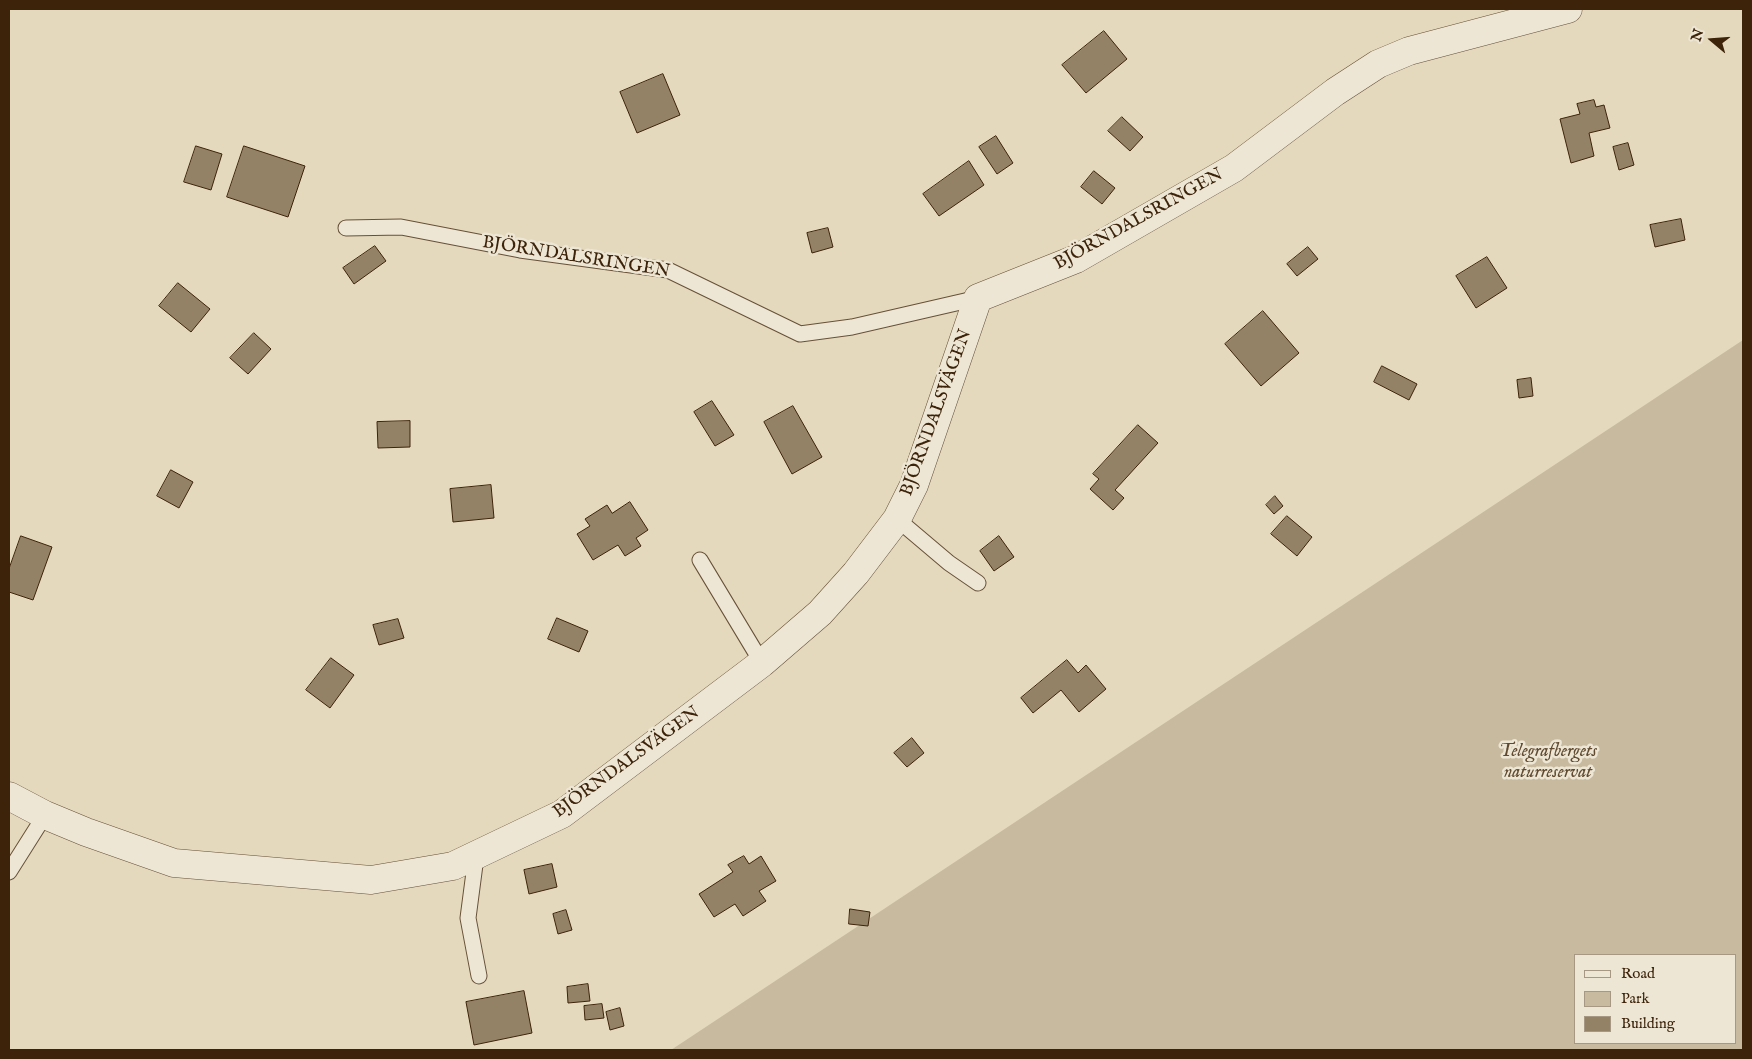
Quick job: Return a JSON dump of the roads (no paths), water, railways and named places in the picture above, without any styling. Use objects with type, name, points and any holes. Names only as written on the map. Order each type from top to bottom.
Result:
[{"type":"street","name":"BJÖRNDALSRINGEN","points":[[978,298],[1076,259],[1225,173],[1335,92],[1378,64],[1409,51],[1518,14],[1568,9]]},
{"type":"street","name":"BJÖRNDALSVÄGEN","points":[[9,796],[45,816],[174,863],[371,880],[453,866],[476,857],[562,814],[762,663],[820,612],[856,573],[897,519],[914,485],[978,298]]},
{"type":"lane","name":"BJÖRNDALSRINGEN","points":[[346,228],[401,227],[520,250],[668,270],[800,334],[852,327],[978,298]]},
{"type":"lane","points":[[897,519],[950,563],[978,583]]},
{"type":"lane","points":[[700,560],[762,663]]},
{"type":"lane","points":[[9,872],[45,816]]},
{"type":"lane","points":[[476,857],[468,918],[479,976]]},
{"type":"park label","name":"Telegrafbergets naturreservat","points":[[1548,762]]}]
